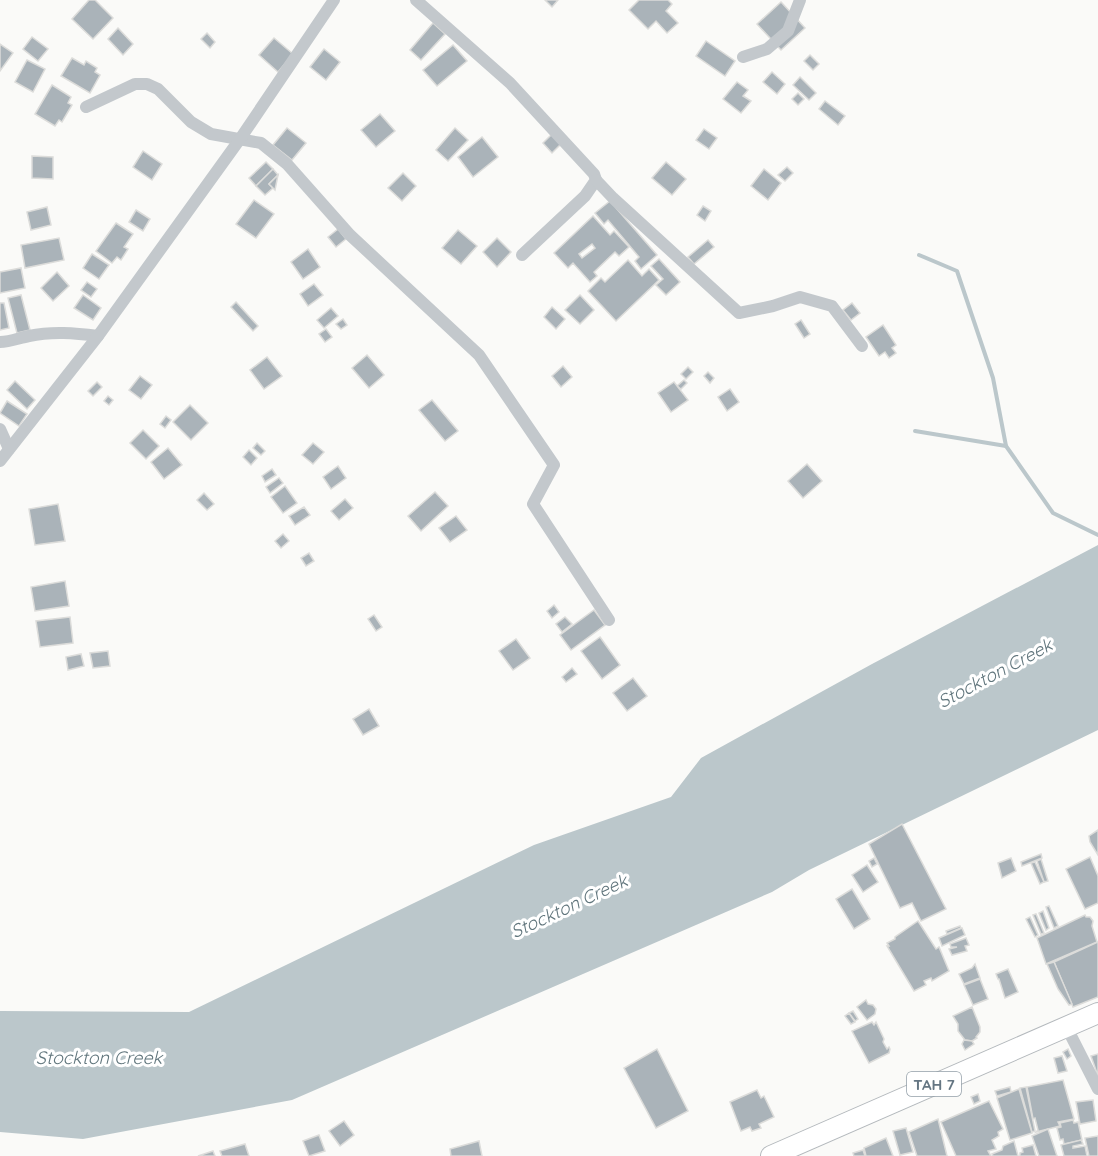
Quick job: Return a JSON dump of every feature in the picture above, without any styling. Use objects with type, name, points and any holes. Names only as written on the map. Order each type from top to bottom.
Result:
[{"type":"highway","name":"TAH 7","points":[[771,1156],[1098,1012]]},
{"type":"street","points":[[0,461],[98,336],[240,139],[334,0]]},
{"type":"street","points":[[416,0],[510,83],[590,167],[596,180],[613,198],[740,313],[800,297],[832,306],[862,346]]},
{"type":"street","points":[[743,57],[767,49],[788,31],[800,0]]},
{"type":"street","points":[[86,107],[135,84],[147,84],[158,89],[191,122],[210,134],[261,144],[287,164],[350,235],[479,355],[554,465],[532,504],[609,620]]},
{"type":"street","points":[[522,255],[585,196],[596,180]]},
{"type":"street","points":[[0,342],[71,332],[98,336]]},
{"type":"street","points":[[0,429],[9,449]]},
{"type":"street","points":[[1066,1026],[1098,1089]]},
{"type":"water","name":"Stockton Creek","points":[[1098,545],[1098,730],[809,870],[772,892],[292,1100],[83,1139],[0,1132],[0,1011],[189,1012],[534,845],[671,797],[701,758],[872,664]]},
{"type":"building","points":[[89,0],[95,0],[113,18],[93,39],[72,19]]},
{"type":"building","points":[[545,0],[558,0],[552,7]]},
{"type":"building","points":[[639,0],[668,0],[672,4],[666,11],[678,23],[667,33],[656,21],[648,29],[629,10]]},
{"type":"building","points":[[781,2],[805,28],[781,50],[757,24]]},
{"type":"building","points":[[433,23],[445,34],[421,60],[410,50]]},
{"type":"building","points":[[118,28],[133,44],[123,55],[108,39]]},
{"type":"building","points":[[207,33],[215,42],[210,48],[201,39]]},
{"type":"building","points":[[32,37],[48,49],[38,61],[23,49]]},
{"type":"building","points":[[274,38],[293,54],[278,72],[259,55]]},
{"type":"building","points":[[706,41],[735,61],[725,76],[696,56]]},
{"type":"building","points":[[0,44],[13,53],[0,71]]},
{"type":"building","points":[[453,45],[467,61],[437,86],[423,70]]},
{"type":"building","points":[[324,49],[340,62],[326,80],[310,67]]},
{"type":"building","points":[[810,55],[819,64],[813,70],[804,61]]},
{"type":"building","points":[[72,58],[84,65],[86,61],[97,68],[95,72],[100,75],[90,93],[61,76]]},
{"type":"building","points":[[27,60],[45,69],[33,92],[15,82]]},
{"type":"building","points":[[772,72],[785,84],[777,94],[763,82]]},
{"type":"building","points":[[800,77],[816,93],[809,100],[793,85]]},
{"type":"building","points":[[737,82],[748,90],[743,96],[751,101],[741,113],[723,99]]},
{"type":"building","points":[[52,85],[71,97],[68,103],[72,105],[62,122],[59,120],[55,126],[35,114]]},
{"type":"building","points":[[798,93],[804,99],[798,105],[792,99]]},
{"type":"building","points":[[825,101],[845,116],[838,125],[819,109]]},
{"type":"building","points":[[380,114],[395,131],[376,147],[361,130]]},
{"type":"building","points":[[287,128],[306,143],[292,160],[273,145]]},
{"type":"building","points":[[455,128],[468,140],[448,161],[436,150]]},
{"type":"building","points":[[704,129],[717,138],[709,149],[696,140]]},
{"type":"building","points":[[553,133],[562,143],[552,153],[543,143]]},
{"type":"building","points":[[482,137],[498,157],[473,177],[458,157]]},
{"type":"building","points":[[143,151],[162,164],[152,180],[133,167]]},
{"type":"building","points":[[32,156],[53,157],[53,179],[32,178]]},
{"type":"building","points":[[266,162],[273,169],[256,186],[249,178]]},
{"type":"building","points":[[666,162],[686,179],[672,195],[652,178]]},
{"type":"building","points":[[787,167],[793,173],[785,181],[778,175]]},
{"type":"building","points":[[273,169],[278,175],[269,184],[273,188],[265,195],[256,186]]},
{"type":"building","points":[[764,169],[781,183],[768,200],[751,186]]},
{"type":"building","points":[[403,173],[416,186],[402,201],[388,188]]},
{"type":"building","points":[[278,175],[275,190],[269,184]]},
{"type":"building","points":[[254,200],[274,214],[256,238],[236,224]]},
{"type":"building","points":[[610,201],[657,255],[641,269],[635,261],[639,257],[608,220],[604,224],[595,213]]},
{"type":"building","points":[[703,206],[711,211],[705,221],[697,215]]},
{"type":"building","points":[[47,207],[51,225],[31,230],[27,212]]},
{"type":"building","points":[[136,210],[150,219],[143,231],[129,222]]},
{"type":"building","points":[[593,216],[610,235],[614,231],[629,247],[619,256],[615,252],[594,272],[597,276],[590,282],[573,263],[568,268],[554,253]],"holes":[[[592,244],[595,248],[582,258],[579,254]]]},
{"type":"building","points":[[116,223],[133,234],[124,247],[128,249],[121,260],[117,257],[112,263],[96,251]]},
{"type":"building","points":[[338,229],[346,239],[336,247],[328,237]]},
{"type":"building","points":[[458,230],[477,246],[461,264],[442,248]]},
{"type":"building","points":[[59,238],[64,260],[25,268],[21,245]]},
{"type":"building","points":[[497,238],[511,252],[497,267],[483,252]]},
{"type":"building","points":[[708,240],[714,247],[694,264],[688,257]]},
{"type":"building","points":[[308,249],[320,267],[303,279],[291,262]]},
{"type":"building","points":[[92,254],[109,265],[99,279],[83,268]]},
{"type":"building","points":[[659,259],[680,282],[666,295],[656,285],[663,279],[651,266]]},
{"type":"building","points":[[628,260],[642,276],[649,269],[659,280],[616,321],[588,291],[601,278],[605,282]]},
{"type":"building","points":[[21,268],[25,288],[0,293],[0,272]]},
{"type":"building","points":[[57,272],[69,286],[53,301],[41,288]]},
{"type":"building","points":[[87,282],[97,289],[91,297],[81,290]]},
{"type":"building","points":[[314,284],[323,295],[308,306],[300,294]]},
{"type":"building","points":[[21,295],[30,330],[17,333],[8,298]]},
{"type":"building","points":[[83,295],[101,308],[93,320],[74,308]]},
{"type":"building","points":[[580,295],[594,310],[580,324],[565,310]]},
{"type":"building","points":[[236,302],[258,326],[253,331],[231,307]]},
{"type":"building","points":[[0,303],[4,303],[9,328],[0,330]]},
{"type":"building","points":[[852,303],[860,313],[851,320],[843,310]]},
{"type":"building","points":[[552,307],[565,319],[556,329],[544,317]]},
{"type":"building","points":[[331,308],[338,316],[324,328],[317,320]]},
{"type":"building","points":[[343,319],[347,325],[341,329],[336,324]]},
{"type":"building","points":[[801,320],[810,334],[804,338],[795,324]]},
{"type":"building","points":[[883,325],[896,345],[892,348],[896,353],[889,358],[885,352],[879,356],[866,337]]},
{"type":"building","points":[[326,329],[332,337],[325,342],[319,334]]},
{"type":"building","points":[[367,355],[384,375],[369,388],[352,368]]},
{"type":"building","points":[[267,357],[282,376],[264,389],[250,370]]},
{"type":"building","points":[[563,366],[572,377],[561,387],[552,376]]},
{"type":"building","points":[[688,367],[693,372],[686,379],[681,374]]},
{"type":"building","points":[[708,372],[714,378],[710,383],[704,376]]},
{"type":"building","points":[[140,376],[152,385],[141,399],[129,390]]},
{"type":"building","points":[[684,380],[687,383],[681,389],[677,386]]},
{"type":"building","points":[[15,381],[35,400],[27,409],[7,390]]},
{"type":"building","points":[[97,382],[102,387],[93,396],[88,391]]},
{"type":"building","points":[[674,382],[688,400],[671,412],[658,393]]},
{"type":"building","points":[[730,389],[739,402],[727,411],[718,397]]},
{"type":"building","points":[[108,396],[113,400],[109,405],[104,401]]},
{"type":"building","points":[[432,400],[458,431],[445,441],[419,410]]},
{"type":"building","points":[[7,401],[27,414],[19,426],[0,413]]},
{"type":"building","points":[[190,405],[208,423],[191,440],[173,422]]},
{"type":"building","points":[[166,416],[171,420],[165,428],[160,424]]},
{"type":"building","points":[[143,430],[159,446],[146,459],[130,443]]},
{"type":"building","points":[[257,443],[265,451],[261,455],[253,448]]},
{"type":"building","points":[[313,443],[324,452],[313,464],[302,455]]},
{"type":"building","points":[[168,448],[182,465],[164,479],[151,462]]},
{"type":"building","points":[[249,450],[257,458],[251,465],[243,457]]},
{"type":"building","points":[[807,464],[822,481],[803,498],[788,481]]},
{"type":"building","points":[[338,466],[346,478],[331,489],[323,477]]},
{"type":"building","points":[[272,469],[276,475],[265,482],[262,476]]},
{"type":"building","points":[[279,478],[283,483],[270,493],[266,487]]},
{"type":"building","points":[[285,486],[297,503],[283,513],[271,497]]},
{"type":"building","points":[[435,492],[448,506],[421,531],[408,516]]},
{"type":"building","points":[[204,493],[214,504],[207,510],[197,500]]},
{"type":"building","points":[[345,499],[353,508],[339,520],[331,511]]},
{"type":"building","points":[[58,504],[65,541],[35,545],[29,509]]},
{"type":"building","points":[[304,507],[310,515],[295,525],[289,516]]},
{"type":"building","points":[[456,516],[467,530],[450,542],[439,528]]},
{"type":"building","points":[[283,534],[289,541],[281,548],[275,541]]},
{"type":"building","points":[[309,553],[314,561],[306,566],[301,558]]},
{"type":"building","points":[[65,581],[69,606],[35,611],[31,587]]},
{"type":"building","points":[[554,605],[559,612],[552,618],[547,611]]},
{"type":"building","points":[[594,610],[605,625],[571,650],[560,635]]},
{"type":"building","points":[[374,615],[382,627],[376,631],[368,619]]},
{"type":"building","points":[[70,617],[73,643],[40,647],[36,621]]},
{"type":"building","points":[[565,617],[572,624],[562,632],[556,624]]},
{"type":"building","points":[[600,637],[620,665],[602,679],[581,651]]},
{"type":"building","points":[[516,639],[530,658],[513,670],[499,651]]},
{"type":"building","points":[[108,651],[110,666],[93,668],[90,653]]},
{"type":"building","points":[[81,654],[84,666],[68,670],[66,657]]},
{"type":"building","points":[[572,668],[577,674],[566,682],[562,677]]},
{"type":"building","points":[[633,678],[647,696],[627,711],[613,693]]},
{"type":"building","points":[[369,709],[379,726],[363,735],[353,719]]},
{"type":"building","points":[[902,824],[946,909],[921,921],[912,903],[900,908],[869,844]]},
{"type":"building","points":[[1098,830],[1098,855],[1089,836]]},
{"type":"building","points":[[1041,854],[1042,858],[1022,866],[1021,862]]},
{"type":"building","points":[[1090,857],[1098,876],[1098,903],[1085,909],[1066,869]]},
{"type":"building","points":[[874,858],[877,864],[872,867],[869,861]]},
{"type":"building","points":[[1011,858],[1016,871],[1002,878],[998,863]]},
{"type":"building","points":[[1041,859],[1048,881],[1044,882],[1037,861]]},
{"type":"building","points":[[1035,862],[1044,882],[1040,884],[1031,863]]},
{"type":"building","points":[[867,865],[878,882],[863,892],[852,875]]},
{"type":"building","points":[[852,889],[870,919],[854,929],[836,899]]},
{"type":"building","points":[[1049,906],[1058,926],[1054,928],[1046,907]]},
{"type":"building","points":[[1043,911],[1049,928],[1046,930],[1039,913]]},
{"type":"building","points":[[1036,914],[1044,933],[1041,934],[1033,915]]},
{"type":"building","points":[[1085,915],[1093,921],[1092,926],[1097,942],[1046,964],[1037,938]]},
{"type":"building","points":[[1030,917],[1038,935],[1035,937],[1026,919]]},
{"type":"building","points":[[918,921],[936,949],[939,947],[949,971],[932,981],[931,978],[924,981],[926,985],[914,991],[887,943]]},
{"type":"building","points":[[960,926],[961,928],[947,934],[946,931]]},
{"type":"building","points":[[962,928],[965,935],[942,946],[939,938]]},
{"type":"building","points":[[966,938],[969,945],[965,946],[967,951],[952,955],[949,949],[957,947],[951,947],[950,944]]},
{"type":"building","points":[[1098,942],[1098,997],[1073,1007],[1054,962]]},
{"type":"building","points":[[1054,962],[1072,1004],[1069,1005],[1058,989],[1047,964]]},
{"type":"building","points":[[975,964],[980,978],[964,984],[959,974],[972,968]]},
{"type":"building","points":[[1008,969],[1018,992],[1005,998],[996,974]]},
{"type":"building","points":[[980,979],[988,999],[973,1005],[964,985]]},
{"type":"building","points":[[866,1000],[876,1009],[875,1014],[867,1020],[857,1007]]},
{"type":"building","points":[[972,1007],[980,1032],[972,1041],[965,1040],[958,1031],[958,1024],[953,1016]]},
{"type":"building","points":[[853,1011],[858,1019],[855,1021],[849,1013]]},
{"type":"building","points":[[849,1013],[855,1022],[851,1024],[845,1016]]},
{"type":"building","points":[[872,1022],[874,1025],[876,1022],[884,1039],[883,1042],[887,1049],[889,1047],[890,1049],[889,1053],[869,1063],[852,1031]]},
{"type":"building","points":[[964,1040],[972,1041],[974,1044],[965,1050],[962,1044]]},
{"type":"building","points":[[657,1049],[688,1111],[656,1128],[624,1068]]},
{"type":"building","points":[[1068,1049],[1071,1056],[1067,1059],[1063,1052]]},
{"type":"building","points":[[1098,1054],[1098,1076],[1091,1056]]},
{"type":"building","points":[[1062,1056],[1067,1071],[1058,1073],[1054,1058]]},
{"type":"building","points":[[1063,1080],[1074,1119],[1058,1122],[1060,1126],[1036,1132],[1038,1130],[1035,1118],[1033,1119],[1027,1087]]},
{"type":"building","points":[[1010,1087],[1011,1092],[997,1096],[995,1091]]},
{"type":"building","points":[[1026,1087],[1035,1131],[1032,1132],[1020,1088]]},
{"type":"building","points":[[1019,1089],[1032,1133],[1010,1140],[997,1098]]},
{"type":"building","points":[[757,1090],[761,1098],[764,1096],[774,1117],[759,1124],[761,1128],[752,1131],[750,1127],[741,1131],[730,1102]]},
{"type":"building","points":[[978,1094],[980,1101],[974,1104],[971,1097]]},
{"type":"building","points":[[1093,1100],[1096,1121],[1080,1124],[1076,1102]]},
{"type":"building","points":[[989,1101],[1003,1129],[998,1132],[999,1136],[992,1140],[996,1149],[988,1151],[991,1156],[956,1156],[941,1122]]},
{"type":"building","points":[[938,1119],[947,1156],[917,1156],[909,1132]]},
{"type":"building","points":[[1073,1120],[1074,1123],[1078,1122],[1082,1140],[1064,1144],[1063,1139],[1060,1140],[1057,1128],[1061,1127],[1060,1123]]},
{"type":"building","points":[[344,1121],[354,1135],[340,1146],[329,1131]]},
{"type":"building","points":[[906,1128],[913,1152],[900,1155],[893,1131]]},
{"type":"building","points":[[1048,1129],[1057,1156],[1039,1156],[1032,1136]]},
{"type":"building","points":[[319,1135],[325,1151],[309,1156],[303,1141]]},
{"type":"building","points":[[1098,1136],[1098,1156],[1089,1156],[1085,1138]]},
{"type":"building","points":[[886,1138],[893,1156],[866,1156],[864,1148]]},
{"type":"building","points":[[1081,1140],[1083,1144],[1073,1146],[1073,1148],[1085,1146],[1087,1156],[1064,1156],[1061,1145]]},
{"type":"building","points":[[479,1141],[482,1156],[451,1156],[450,1149]]},
{"type":"building","points":[[1014,1141],[1018,1156],[993,1156],[992,1154],[1002,1150],[1003,1146]]},
{"type":"building","points":[[245,1144],[249,1156],[222,1156],[220,1151]]},
{"type":"building","points":[[1033,1145],[1036,1156],[1020,1156],[1023,1152],[1022,1148]]},
{"type":"building","points":[[863,1150],[865,1156],[854,1156],[853,1153]]},
{"type":"building","points":[[213,1151],[215,1156],[198,1156]]},
{"type":"waterway","points":[[919,255],[957,271],[993,378],[1006,446],[1053,513],[1098,535]]},
{"type":"waterway","points":[[915,431],[1006,446]]}]
